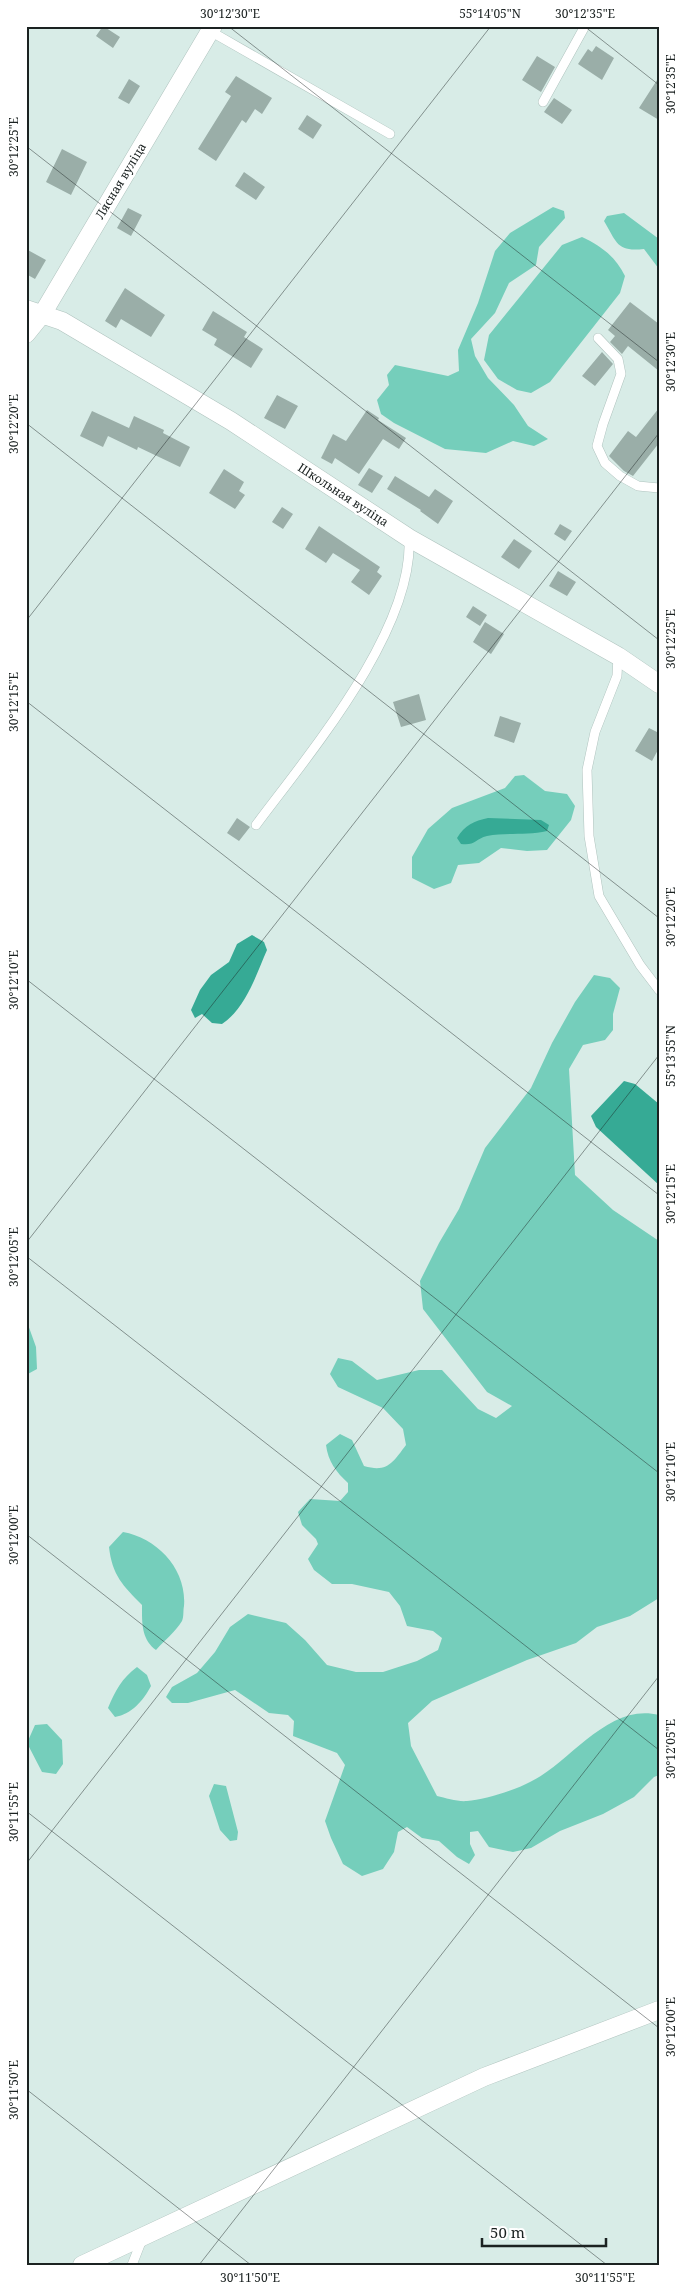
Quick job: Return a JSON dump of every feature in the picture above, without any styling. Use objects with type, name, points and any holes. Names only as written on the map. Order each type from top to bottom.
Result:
[{"type":"street","name":"Лясная вуліца","points":[[26,334],[35,311],[212,29]]},
{"type":"street","name":"Школьная вуліца","points":[[35,311],[62,321],[231,421],[409,538],[618,656],[659,684]]},
{"type":"street","points":[[82,2265],[484,2077],[659,2010]]},
{"type":"lane","points":[[543,102],[585,26]]},
{"type":"lane","points":[[212,29],[390,134]]},
{"type":"lane","points":[[598,338],[618,359],[621,374],[602,424],[597,446],[605,463],[620,476],[638,486],[659,488]]},
{"type":"lane","points":[[256,825],[346,705],[382,637],[397,602],[410,557],[409,538]]},
{"type":"lane","points":[[618,656],[617,676],[595,732],[587,770],[589,836],[599,896],[640,965],[659,990]]},
{"type":"lane","points":[[132,2265],[144,2236]]},
{"type":"shaded area","points":[[553,207],[564,211],[565,218],[539,247],[536,265],[509,283],[495,313],[471,339],[475,356],[488,378],[514,405],[528,426],[548,439],[534,446],[513,441],[486,453],[445,449],[394,423],[381,414],[377,400],[389,385],[387,375],[395,365],[448,376],[459,371],[458,350],[478,303],[495,251],[510,233]]},
{"type":"shaded area","points":[[624,213],[659,239],[659,269],[644,249],[628,249],[615,240],[604,221],[607,216]]},
{"type":"shaded area","points":[[582,237],[607,252],[617,263],[625,276],[620,293],[550,382],[531,393],[517,390],[498,379],[484,360],[489,335],[562,245]]},
{"type":"shaded area","points":[[524,775],[545,791],[567,794],[575,806],[571,820],[547,850],[527,851],[501,848],[479,863],[458,865],[451,883],[434,889],[412,878],[412,857],[428,829],[452,808],[505,788],[515,776]]},
{"type":"shaded area","points":[[488,818],[541,820],[549,825],[547,831],[487,836],[469,844],[461,844],[457,838],[463,830],[474,822]]},
{"type":"shaded area","points":[[252,935],[264,942],[267,950],[254,980],[238,1009],[222,1024],[212,1023],[202,1014],[195,1018],[191,1010],[200,990],[211,975],[229,962],[237,944]]},
{"type":"shaded area","points":[[594,975],[610,978],[620,988],[613,1014],[613,1030],[605,1040],[583,1045],[569,1069],[575,1175],[613,1210],[659,1241],[659,1598],[630,1616],[597,1627],[576,1643],[527,1660],[432,1701],[408,1723],[411,1746],[437,1796],[452,1800],[482,1799],[524,1785],[545,1773],[606,1725],[623,1717],[640,1713],[659,1715],[659,1775],[654,1777],[634,1797],[603,1814],[560,1831],[531,1848],[513,1852],[489,1847],[478,1831],[470,1832],[470,1844],[475,1855],[469,1864],[457,1857],[439,1841],[422,1838],[407,1827],[398,1832],[394,1852],[383,1869],[362,1876],[343,1864],[325,1821],[345,1765],[337,1753],[293,1736],[294,1721],[288,1715],[269,1713],[235,1690],[188,1703],[172,1703],[166,1697],[172,1687],[197,1673],[215,1652],[230,1627],[248,1614],[286,1623],[305,1640],[327,1665],[356,1672],[383,1672],[417,1661],[438,1650],[442,1638],[433,1631],[407,1626],[400,1606],[389,1592],[352,1584],[332,1584],[314,1570],[308,1559],[318,1544],[316,1539],[302,1525],[298,1512],[310,1499],[340,1501],[348,1492],[348,1483],[333,1466],[326,1445],[340,1434],[352,1440],[364,1466],[372,1468],[384,1467],[389,1464],[406,1445],[403,1429],[383,1408],[338,1387],[330,1374],[338,1358],[352,1361],[377,1380],[419,1370],[442,1370],[478,1409],[496,1418],[512,1406],[487,1392],[423,1309],[420,1281],[459,1209],[485,1148],[531,1088],[552,1043],[575,1002]]},
{"type":"shaded area","points":[[624,1081],[635,1084],[659,1104],[659,1185],[596,1127],[591,1116]]},
{"type":"shaded area","points":[[26,1319],[36,1347],[37,1369],[26,1375]]},
{"type":"shaded area","points":[[123,1532],[136,1535],[158,1548],[175,1568],[181,1580],[184,1592],[183,1619],[156,1650],[147,1641],[145,1635],[142,1624],[142,1605],[124,1586],[116,1573],[110,1557],[109,1547]]},
{"type":"shaded area","points":[[137,1667],[147,1675],[151,1686],[132,1710],[115,1717],[108,1708],[123,1680]]},
{"type":"shaded area","points":[[47,1724],[62,1740],[63,1764],[56,1774],[42,1772],[27,1743],[35,1725]]},
{"type":"shaded area","points":[[214,1784],[226,1786],[238,1832],[237,1840],[230,1841],[220,1830],[209,1796]]},
{"type":"building","points":[[103,26],[120,37],[113,48],[96,36]]},
{"type":"building","points":[[596,46],[614,58],[602,80],[578,64],[588,49],[592,52]]},
{"type":"building","points":[[537,56],[555,67],[541,92],[522,80]]},
{"type":"building","points":[[236,76],[272,98],[262,114],[255,109],[246,123],[242,120],[216,161],[198,149],[231,96],[225,92]]},
{"type":"building","points":[[659,77],[659,120],[639,108]]},
{"type":"building","points":[[129,79],[140,86],[129,104],[118,98]]},
{"type":"building","points":[[554,98],[572,110],[562,124],[544,112]]},
{"type":"building","points":[[307,115],[322,125],[313,139],[298,129]]},
{"type":"building","points":[[62,149],[87,162],[71,195],[46,182]]},
{"type":"building","points":[[244,172],[265,187],[256,200],[235,186]]},
{"type":"building","points":[[128,208],[142,215],[131,236],[117,228]]},
{"type":"building","points":[[26,249],[46,260],[35,279],[26,274]]},
{"type":"building","points":[[125,288],[165,315],[151,337],[121,319],[116,328],[105,321]]},
{"type":"building","points":[[630,302],[659,324],[659,371],[628,346],[622,354],[610,342],[615,336],[608,330]]},
{"type":"building","points":[[213,311],[247,332],[244,337],[263,349],[251,368],[214,345],[217,339],[202,330]]},
{"type":"building","points":[[602,352],[613,364],[595,386],[582,376]]},
{"type":"building","points":[[277,395],[298,406],[285,429],[264,418]]},
{"type":"building","points":[[659,408],[659,443],[633,476],[624,471],[609,456],[628,431],[636,437]]},
{"type":"building","points":[[367,410],[379,418],[378,420],[406,438],[399,449],[383,439],[359,474],[335,458],[332,464],[321,458],[333,434],[346,441]]},
{"type":"building","points":[[92,411],[129,428],[134,416],[164,430],[163,433],[190,447],[180,467],[138,447],[137,450],[108,436],[103,447],[80,436]]},
{"type":"building","points":[[369,468],[383,476],[372,493],[358,485]]},
{"type":"building","points":[[224,469],[244,482],[239,491],[245,495],[235,509],[209,493]]},
{"type":"building","points":[[395,476],[429,497],[435,489],[453,501],[438,524],[421,510],[387,489]]},
{"type":"building","points":[[282,507],[293,514],[283,529],[272,522]]},
{"type":"building","points":[[560,524],[572,531],[565,541],[554,534]]},
{"type":"building","points":[[319,526],[380,567],[377,572],[382,576],[369,595],[351,582],[360,570],[333,553],[326,563],[305,549]]},
{"type":"building","points":[[514,539],[532,551],[519,569],[501,557]]},
{"type":"building","points":[[558,571],[576,582],[567,596],[549,586]]},
{"type":"building","points":[[473,606],[487,615],[480,626],[466,617]]},
{"type":"building","points":[[485,622],[504,634],[491,654],[473,642]]},
{"type":"building","points":[[419,694],[426,720],[401,727],[393,702]]},
{"type":"building","points":[[500,716],[521,723],[514,743],[494,736]]},
{"type":"building","points":[[649,728],[659,733],[659,748],[652,761],[635,751]]},
{"type":"building","points":[[237,818],[250,827],[239,841],[227,833]]}]
